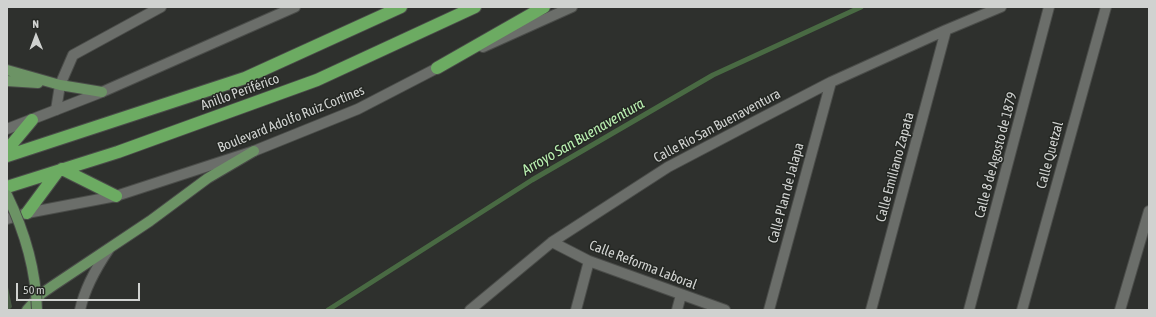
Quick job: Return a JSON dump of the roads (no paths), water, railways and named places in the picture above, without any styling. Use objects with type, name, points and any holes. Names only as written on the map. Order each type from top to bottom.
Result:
[{"type":"highway","name":"Anillo Periférico","points":[[7,156],[245,78],[401,7]]},
{"type":"highway","name":"Anillo Periférico","points":[[7,187],[118,152],[317,80],[475,7]]},
{"type":"highway","points":[[438,68],[544,7]]},
{"type":"highway","points":[[7,150],[32,120]]},
{"type":"highway","points":[[27,213],[60,170],[116,196]]},
{"type":"main road","points":[[7,70],[60,85]]},
{"type":"main road","points":[[7,81],[60,85],[102,92]]},
{"type":"main road","points":[[27,310],[41,294],[150,221],[208,178],[254,151]]},
{"type":"main road","points":[[7,195],[21,228],[28,251],[37,310]]},
{"type":"street","points":[[56,110],[60,85],[73,55],[161,7]]},
{"type":"street","points":[[7,129],[102,92],[295,7]]},
{"type":"street","name":"Boulevard Adolfo Ruiz Cortines","points":[[7,219],[27,213],[116,196],[254,151],[358,109],[438,68],[572,7]]},
{"type":"street","name":"Calle Río San Buenaventura","points":[[470,310],[552,242],[668,167],[831,82],[1001,7]]},
{"type":"street","name":"Calle 8 de Agosto de 1879","points":[[969,310],[1049,7]]},
{"type":"street","name":"Calle Quetzal","points":[[1022,310],[1106,7]]},
{"type":"street","name":"Calle Emiliano Zapata","points":[[870,310],[946,30]]},
{"type":"street","name":"Calle Plan de Jalapa","points":[[769,310],[831,82]]},
{"type":"street","points":[[1120,310],[1149,211]]},
{"type":"street","name":"Calle Reforma Laboral","points":[[552,242],[589,261],[725,310]]},
{"type":"street","points":[[80,310],[92,275],[109,248]]},
{"type":"street","points":[[576,310],[589,261]]},
{"type":"street","points":[[677,310],[681,295]]},
{"type":"waterway","name":"Arroyo San Buenaventura","points":[[328,310],[532,180],[713,75],[861,7]]}]
